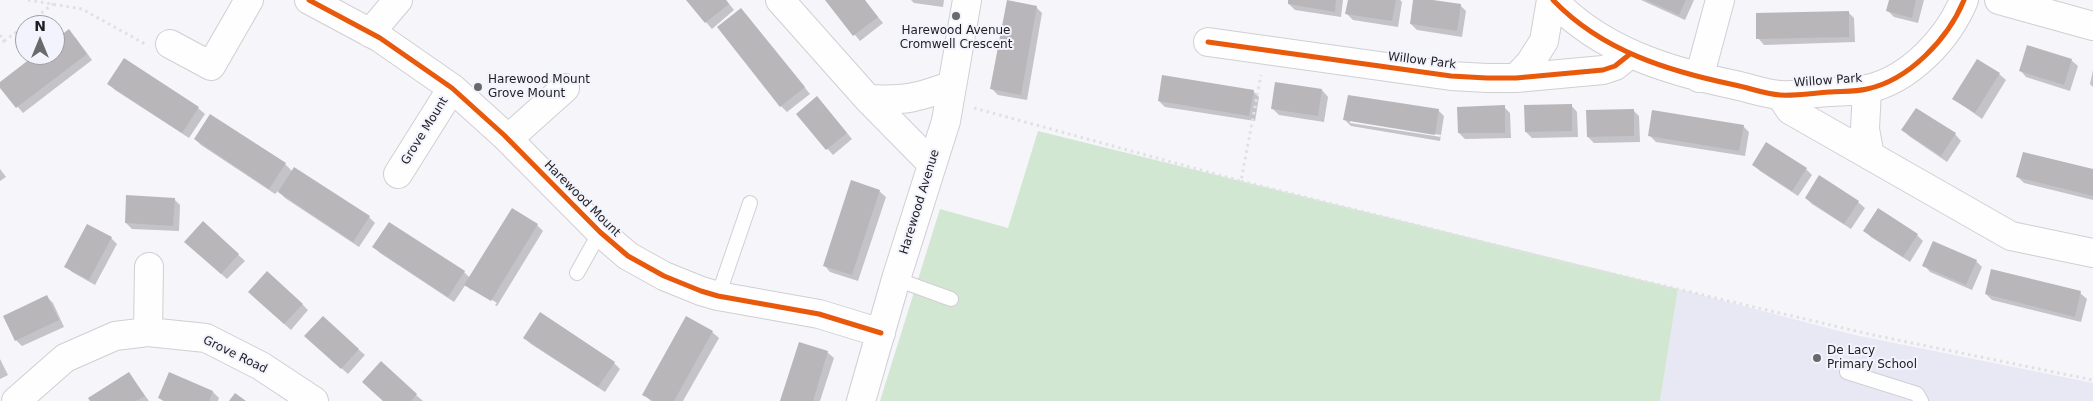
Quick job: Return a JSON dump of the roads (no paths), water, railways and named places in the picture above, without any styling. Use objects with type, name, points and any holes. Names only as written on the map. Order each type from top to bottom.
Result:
[{"type":"street","points":[[170,44],[211,66],[249,0]]},
{"type":"street","name":"Harewood Mount","points":[[310,0],[370,33],[452,88],[479,110],[600,232],[628,256],[664,276],[701,292],[819,314],[881,333]]},
{"type":"street","points":[[370,33],[398,0]]},
{"type":"street","points":[[780,0],[868,98],[932,164]]},
{"type":"street","name":"Harewood Avenue","points":[[861,401],[951,94],[967,0]]},
{"type":"street","name":"Willow Park","points":[[1552,0],[1588,30],[1644,61],[1699,78],[1780,95],[1867,89],[1905,72],[1926,57],[1950,27],[1964,0]]},
{"type":"street","name":"Willow Park","points":[[1516,78],[1530,63],[1544,42],[1552,0]]},
{"type":"street","points":[[1699,78],[1720,0]]},
{"type":"street","points":[[1999,0],[2093,26]]},
{"type":"street","name":"Willow Park","points":[[1208,42],[1451,76],[1487,78],[1516,78],[1602,70],[1615,66],[1630,54]]},
{"type":"street","name":"Grove Mount","points":[[398,174],[452,88]]},
{"type":"street","points":[[508,139],[566,88]]},
{"type":"street","name":"Willow Park","points":[[1867,89],[1865,129],[1870,156]]},
{"type":"street","points":[[868,98],[898,100],[951,94]]},
{"type":"street","name":"Willow Park","points":[[1780,95],[1790,110],[2012,236],[2093,253]]},
{"type":"street","points":[[148,332],[149,267]]},
{"type":"street","name":"Grove Road","points":[[16,401],[65,358],[115,336],[148,332],[206,338],[261,366],[314,401]]},
{"type":"lane","points":[[718,296],[750,203]]},
{"type":"lane","points":[[577,273],[600,232]]},
{"type":"lane","points":[[896,279],[952,300]]},
{"type":"lane","points":[[1847,372],[1917,394],[1922,401]]},
{"type":"place","name":"Harewood Avenue Cromwell Crescent","points":[[956,16]]},
{"type":"place","name":"Harewood Mount Grove Mount","points":[[478,87]]},
{"type":"place","name":"De Lacy Primary School","points":[[1817,358]]}]
